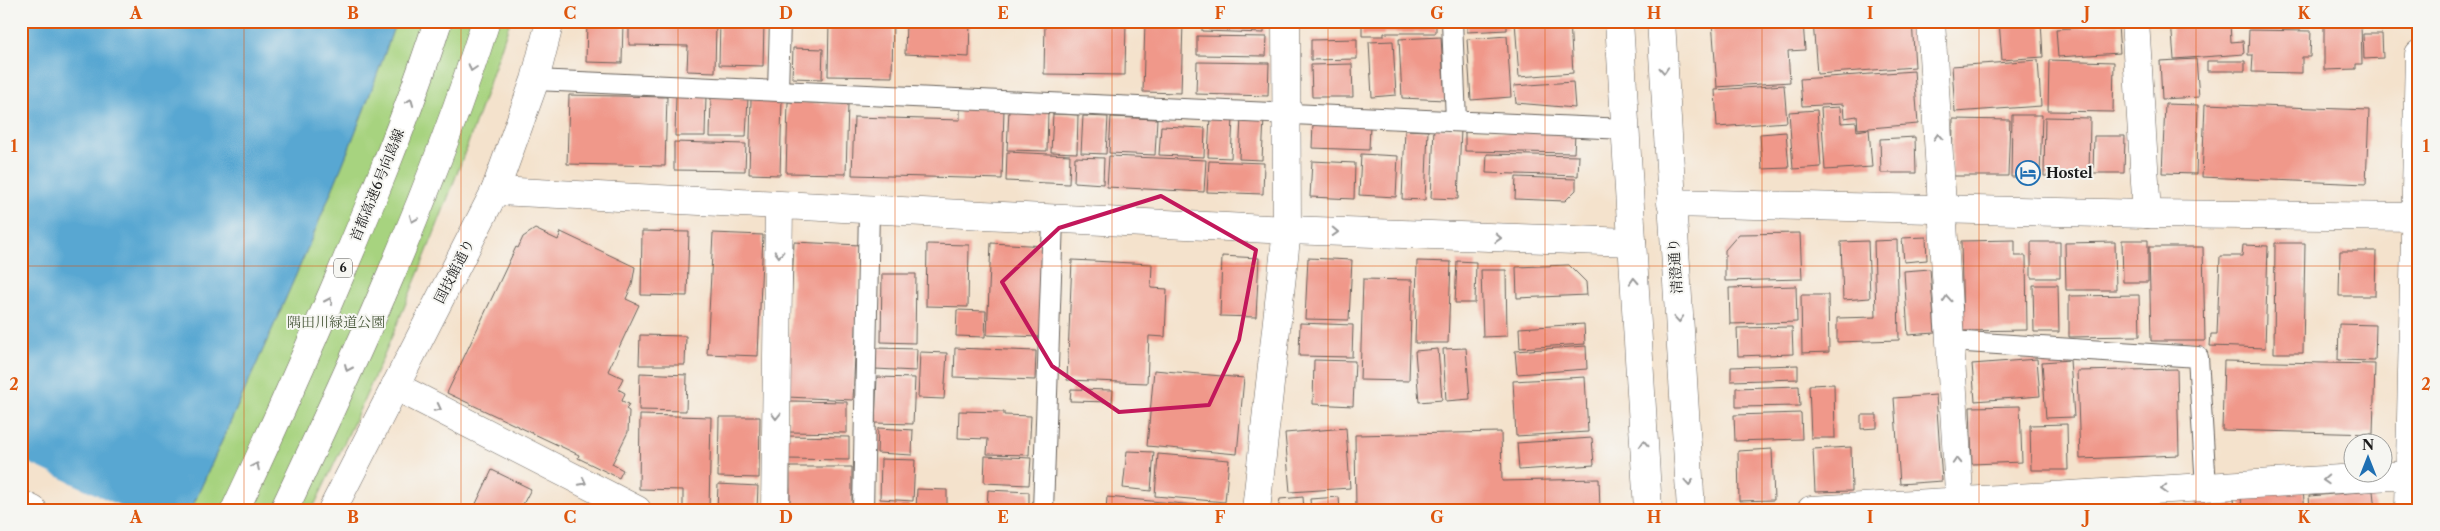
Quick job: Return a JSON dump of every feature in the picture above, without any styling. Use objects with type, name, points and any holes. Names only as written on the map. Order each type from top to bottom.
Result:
[{"type":"main road","name":"首都高速6号向島線","points":[[235,510],[266,446],[355,242],[422,74],[438,21]]},
{"type":"main road","points":[[284,510],[397,260],[464,92],[486,21]]},
{"type":"main road","name":"国技館通り","points":[[332,510],[495,191],[535,80],[550,21]]},
{"type":"main road","points":[[1256,510],[1287,230],[1286,21]]},
{"type":"main road","points":[[1619,21],[1648,510]]},
{"type":"main road","name":"清澄通り","points":[[1661,21],[1691,510]]},
{"type":"main road","points":[[1931,21],[1960,505]]},
{"type":"main road","points":[[2135,21],[2148,214]]},
{"type":"main road","points":[[2409,510],[2419,54]]},
{"type":"main road","points":[[495,191],[1287,230],[1632,242]]},
{"type":"main road","points":[[1671,203],[2148,214],[2416,217]]},
{"type":"main road","points":[[775,510],[780,205]]},
{"type":"main road","points":[[395,386],[636,510]]},
{"type":"main road","points":[[1811,510],[2070,502],[2206,487],[2409,474]]},
{"type":"main road","points":[[21,504],[33,510]]},
{"type":"lane","points":[[778,91],[780,21]]},
{"type":"lane","points":[[1452,21],[1456,121]]},
{"type":"lane","points":[[535,80],[1626,129]]},
{"type":"lane","points":[[862,510],[869,210]]},
{"type":"lane","points":[[1043,510],[1053,219]]},
{"type":"lane","points":[[1950,341],[2198,357],[2206,487]]},
{"type":"highlighted area","points":[[1161,196],[1256,250],[1239,340],[1209,405],[1119,412],[1052,366],[1002,282],[1059,228]]},
{"type":"green space","name":"隅田川緑道公園","points":[[396,21],[510,21],[467,146],[395,330],[312,510],[191,510],[325,207],[374,84]]},
{"type":"water","points":[[21,21],[396,21],[374,84],[325,207],[191,510],[21,510]]},
{"type":"pier","points":[[21,459],[129,510],[21,510]]},
{"type":"building","points":[[587,21],[623,21],[622,63],[586,62]]},
{"type":"building","points":[[629,21],[716,23],[715,72],[687,71],[688,46],[629,45]]},
{"type":"building","points":[[720,21],[764,21],[763,66],[719,65]]},
{"type":"building","points":[[829,21],[893,21],[892,77],[828,76]]},
{"type":"building","points":[[906,21],[970,21],[969,57],[905,54]]},
{"type":"building","points":[[1045,21],[1126,21],[1125,75],[1044,74]]},
{"type":"building","points":[[1145,21],[1183,21],[1181,93],[1143,92]]},
{"type":"building","points":[[1202,21],[1264,21],[1264,33],[1202,31]]},
{"type":"building","points":[[1362,21],[1436,21],[1436,33],[1384,33],[1384,36],[1362,36]]},
{"type":"building","points":[[1467,21],[1507,21],[1507,30],[1467,32]]},
{"type":"building","points":[[1515,21],[1570,21],[1573,73],[1519,77]]},
{"type":"building","points":[[1712,21],[1803,21],[1805,50],[1788,51],[1790,82],[1717,87]]},
{"type":"building","points":[[1813,21],[1912,21],[1915,67],[1817,74]]},
{"type":"building","points":[[1999,21],[2041,21],[2043,57],[2002,60]]},
{"type":"building","points":[[2171,21],[2230,21],[2231,42],[2243,41],[2244,54],[2174,59]]},
{"type":"building","points":[[2271,21],[2316,21],[2316,23],[2271,23]]},
{"type":"building","points":[[2324,23],[2361,23],[2362,64],[2356,64],[2356,69],[2324,70]]},
{"type":"building","points":[[2118,25],[2120,53],[2058,57],[2056,29]]},
{"type":"building","points":[[2249,30],[2311,31],[2310,57],[2302,57],[2302,73],[2252,72],[2253,55],[2248,55]]},
{"type":"building","points":[[2363,34],[2382,34],[2383,58],[2364,59]]},
{"type":"building","points":[[1197,36],[1267,37],[1266,56],[1197,55]]},
{"type":"building","points":[[1507,36],[1511,97],[1471,100],[1467,39]]},
{"type":"building","points":[[1441,37],[1445,100],[1402,98],[1399,39]]},
{"type":"building","points":[[1357,39],[1357,59],[1311,60],[1311,40]]},
{"type":"building","points":[[1393,41],[1396,95],[1372,97],[1369,42]]},
{"type":"building","points":[[793,48],[823,49],[822,79],[792,78]]},
{"type":"building","points":[[2196,59],[2199,97],[2162,99],[2160,61]]},
{"type":"building","points":[[2038,60],[2041,106],[1955,112],[1952,66]]},
{"type":"building","points":[[2049,60],[2114,62],[2113,112],[2048,111]]},
{"type":"building","points":[[2207,61],[2245,61],[2245,71],[2207,71]]},
{"type":"building","points":[[1197,62],[1269,63],[1268,96],[1196,94]]},
{"type":"building","points":[[1352,64],[1353,97],[1312,97],[1311,65]]},
{"type":"building","points":[[1914,71],[1918,124],[1858,129],[1857,116],[1844,118],[1843,104],[1802,106],[1800,79]]},
{"type":"building","points":[[1573,82],[1575,108],[1516,103],[1514,86]]},
{"type":"building","points":[[1784,85],[1787,122],[1717,127],[1715,90]]},
{"type":"building","points":[[569,95],[667,97],[665,166],[567,164]]},
{"type":"building","points":[[676,95],[706,95],[705,136],[675,136]]},
{"type":"building","points":[[711,97],[748,98],[746,137],[710,137]]},
{"type":"building","points":[[751,99],[782,99],[780,175],[749,174]]},
{"type":"building","points":[[788,102],[848,104],[846,174],[786,173]]},
{"type":"building","points":[[2165,104],[2198,105],[2196,174],[2162,173]]},
{"type":"building","points":[[2205,104],[2369,110],[2366,184],[2202,177]]},
{"type":"building","points":[[1840,107],[1841,123],[1856,122],[1857,131],[1869,129],[1872,167],[1825,170],[1821,108]]},
{"type":"building","points":[[960,108],[1004,109],[1002,179],[852,175],[854,117],[960,120]]},
{"type":"building","points":[[1009,110],[1048,111],[1047,151],[1007,150]]},
{"type":"building","points":[[1817,110],[1821,167],[1793,169],[1789,112]]},
{"type":"building","points":[[1053,114],[1078,115],[1077,153],[1051,152]]},
{"type":"building","points":[[2012,115],[2042,115],[2040,177],[2011,177]]},
{"type":"building","points":[[1083,116],[1108,117],[1106,154],[1081,153]]},
{"type":"building","points":[[1210,116],[1233,118],[1231,158],[1208,157]]},
{"type":"building","points":[[1111,117],[1157,119],[1155,155],[1109,153]]},
{"type":"building","points":[[1241,117],[1264,118],[1262,160],[1239,159]]},
{"type":"building","points":[[2045,117],[2090,118],[2089,177],[2044,176]]},
{"type":"building","points":[[1953,119],[2010,120],[2008,176],[1952,176]]},
{"type":"building","points":[[1313,123],[1370,125],[1369,150],[1312,148]]},
{"type":"building","points":[[1161,126],[1205,128],[1204,157],[1159,155]]},
{"type":"building","points":[[1434,128],[1461,129],[1458,199],[1431,198]]},
{"type":"building","points":[[1405,130],[1428,131],[1425,200],[1402,199]]},
{"type":"building","points":[[1465,131],[1575,134],[1574,153],[1465,151]]},
{"type":"building","points":[[1786,132],[1789,168],[1762,169],[1760,134]]},
{"type":"building","points":[[2094,136],[2125,136],[2124,173],[2093,173]]},
{"type":"building","points":[[1915,137],[1916,173],[1881,173],[1880,139]]},
{"type":"building","points":[[674,142],[746,144],[745,171],[674,170]]},
{"type":"building","points":[[1007,152],[1070,155],[1069,184],[1006,181]]},
{"type":"building","points":[[1361,154],[1398,156],[1396,197],[1359,195]]},
{"type":"building","points":[[1487,154],[1579,156],[1578,176],[1486,173]]},
{"type":"building","points":[[1109,156],[1206,160],[1204,192],[1107,187]]},
{"type":"building","points":[[1075,157],[1104,158],[1103,184],[1074,182]]},
{"type":"building","points":[[1209,161],[1264,163],[1263,194],[1207,192]]},
{"type":"building","points":[[1312,161],[1355,163],[1354,199],[1310,197]]},
{"type":"building","points":[[1516,177],[1576,179],[1576,190],[1565,201],[1515,199]]},
{"type":"building","points":[[535,229],[558,240],[561,232],[635,267],[632,285],[626,299],[639,305],[608,371],[623,378],[618,389],[625,393],[622,401],[629,404],[626,409],[629,411],[628,432],[612,464],[623,470],[619,478],[578,458],[579,455],[447,393],[516,247],[518,248],[523,237]]},
{"type":"building","points":[[642,231],[689,232],[687,296],[641,295]]},
{"type":"building","points":[[713,233],[763,235],[758,356],[707,354]]},
{"type":"building","points":[[1800,233],[1802,279],[1725,281],[1725,250],[1739,234]]},
{"type":"building","points":[[1926,237],[1927,260],[1904,262],[1902,238]]},
{"type":"building","points":[[1897,240],[1899,340],[1837,342],[1837,318],[1876,317],[1874,241]]},
{"type":"building","points":[[2015,240],[2015,256],[2026,256],[2027,330],[1963,331],[1961,241]]},
{"type":"building","points":[[2122,240],[2148,240],[2148,282],[2123,282]]},
{"type":"building","points":[[1868,241],[1870,298],[1843,300],[1841,242]]},
{"type":"building","points":[[794,242],[860,245],[853,400],[787,397]]},
{"type":"building","points":[[2031,242],[2060,242],[2060,278],[2031,278]]},
{"type":"building","points":[[2115,242],[2116,290],[2066,290],[2065,243]]},
{"type":"building","points":[[991,243],[1046,246],[1042,337],[987,335]]},
{"type":"building","points":[[2275,243],[2305,243],[2303,353],[2274,353]]},
{"type":"building","points":[[927,244],[969,245],[968,307],[926,306]]},
{"type":"building","points":[[2243,245],[2268,246],[2265,348],[2210,346],[2211,334],[2217,334],[2220,256],[2242,256]]},
{"type":"building","points":[[2149,247],[2203,247],[2205,341],[2151,341]]},
{"type":"building","points":[[2340,251],[2376,251],[2375,296],[2339,296]]},
{"type":"building","points":[[1222,256],[1259,258],[1256,317],[1220,316]]},
{"type":"building","points":[[1308,258],[1352,260],[1349,320],[1305,319]]},
{"type":"building","points":[[1072,260],[1152,264],[1151,288],[1167,289],[1165,337],[1149,336],[1147,383],[1067,380]]},
{"type":"building","points":[[1417,261],[1451,262],[1448,343],[1415,343]]},
{"type":"building","points":[[1457,261],[1476,262],[1475,303],[1455,303]]},
{"type":"building","points":[[1569,265],[1586,282],[1587,295],[1517,298],[1516,267]]},
{"type":"building","points":[[1930,269],[1935,333],[1908,335],[1904,271]]},
{"type":"building","points":[[1481,270],[1506,270],[1507,336],[1483,337]]},
{"type":"building","points":[[882,274],[916,274],[915,343],[881,342]]},
{"type":"building","points":[[1363,279],[1412,280],[1409,381],[1360,380]]},
{"type":"building","points":[[2033,285],[2058,285],[2059,332],[2034,332]]},
{"type":"building","points":[[1796,286],[1797,322],[1730,324],[1729,288]]},
{"type":"building","points":[[1801,295],[1828,295],[1829,352],[1802,353]]},
{"type":"building","points":[[2139,295],[2140,336],[2069,337],[2069,296]]},
{"type":"building","points":[[957,310],[986,311],[985,337],[956,336]]},
{"type":"building","points":[[1300,323],[1353,325],[1352,357],[1299,356]]},
{"type":"building","points":[[1584,324],[1585,344],[1520,348],[1519,328]]},
{"type":"building","points":[[2339,324],[2376,325],[2375,361],[2338,360]]},
{"type":"building","points":[[1792,327],[1793,354],[1738,356],[1737,328]]},
{"type":"building","points":[[640,335],[686,336],[685,365],[639,365]]},
{"type":"building","points":[[1586,346],[1587,369],[1517,374],[1515,351]]},
{"type":"building","points":[[876,348],[917,349],[916,371],[875,369]]},
{"type":"building","points":[[955,348],[1036,351],[1035,380],[954,377]]},
{"type":"building","points":[[1466,348],[1470,399],[1446,401],[1443,349]]},
{"type":"building","points":[[1438,349],[1442,400],[1419,402],[1415,351]]},
{"type":"building","points":[[920,352],[947,353],[944,399],[918,398]]},
{"type":"building","points":[[2037,359],[2040,396],[1975,401],[1972,364]]},
{"type":"building","points":[[1314,360],[1355,361],[1353,406],[1313,404]]},
{"type":"building","points":[[2070,360],[2074,417],[2046,418],[2042,362]]},
{"type":"building","points":[[2224,361],[2375,364],[2373,434],[2222,430]]},
{"type":"building","points":[[1798,365],[1798,379],[1731,381],[1731,367]]},
{"type":"building","points":[[2177,369],[2179,455],[2080,459],[2077,371]]},
{"type":"building","points":[[1154,370],[1244,378],[1237,454],[1147,446]]},
{"type":"building","points":[[640,373],[687,375],[686,411],[639,410]]},
{"type":"building","points":[[877,377],[915,378],[913,424],[875,423]]},
{"type":"building","points":[[1585,377],[1588,432],[1516,436],[1513,381]]},
{"type":"building","points":[[1834,384],[1835,438],[1811,438],[1809,385]]},
{"type":"building","points":[[1799,386],[1800,406],[1736,407],[1736,388]]},
{"type":"building","points":[[1071,389],[1113,390],[1112,402],[1070,401]]},
{"type":"building","points":[[1936,395],[1942,481],[1900,484],[1894,398]]},
{"type":"building","points":[[790,401],[847,402],[847,433],[789,432]]},
{"type":"building","points":[[2020,406],[2022,462],[1972,464],[1970,407]]},
{"type":"building","points":[[959,411],[1004,412],[1004,415],[1031,416],[1029,455],[987,454],[988,439],[958,438]]},
{"type":"building","points":[[1801,413],[1802,439],[1735,441],[1734,415]]},
{"type":"building","points":[[640,415],[711,417],[709,510],[683,510],[683,490],[639,489]]},
{"type":"building","points":[[1861,415],[1877,415],[1877,428],[1861,429]]},
{"type":"building","points":[[719,417],[760,417],[759,478],[718,477]]},
{"type":"building","points":[[2067,424],[2068,470],[2031,470],[2030,425]]},
{"type":"building","points":[[878,428],[913,430],[912,455],[877,453]]},
{"type":"building","points":[[1346,428],[1350,488],[1290,492],[1285,433]]},
{"type":"building","points":[[1501,432],[1502,481],[1599,479],[1600,510],[1356,510],[1355,435]]},
{"type":"building","points":[[786,436],[849,437],[849,460],[786,459]]},
{"type":"building","points":[[1592,438],[1594,465],[1519,470],[1517,443]]},
{"type":"building","points":[[1851,447],[1852,491],[1815,492],[1813,449]]},
{"type":"building","points":[[1772,449],[1774,500],[1739,501],[1738,451]]},
{"type":"building","points":[[1127,451],[1154,452],[1151,491],[1123,488]]},
{"type":"building","points":[[1158,454],[1229,460],[1225,502],[1155,496]]},
{"type":"building","points":[[985,456],[1031,458],[1029,485],[984,483]]},
{"type":"building","points":[[881,459],[915,460],[913,501],[880,499]]},
{"type":"building","points":[[790,467],[852,467],[852,510],[790,510]]},
{"type":"building","points":[[492,470],[531,489],[520,510],[473,510]]},
{"type":"building","points":[[718,484],[758,486],[757,510],[717,510]]},
{"type":"building","points":[[917,489],[947,490],[947,510],[916,510]]},
{"type":"building","points":[[988,490],[1029,492],[1029,510],[987,510]]},
{"type":"building","points":[[2303,491],[2305,510],[2242,510],[2241,496]]},
{"type":"building","points":[[2373,491],[2375,510],[2310,510],[2309,496]]},
{"type":"building","points":[[1107,497],[1217,507],[1217,510],[1106,510]]},
{"type":"building","points":[[1303,497],[1304,510],[1278,510],[1280,499]]},
{"type":"building","points":[[1339,497],[1340,510],[1311,510],[1310,499]]},
{"type":"building","points":[[2234,497],[2235,510],[2196,510],[2195,500]]},
{"type":"building","points":[[880,503],[910,504],[909,510],[879,510]]},
{"type":"building","points":[[539,505],[549,510],[536,510]]},
{"type":"building","points":[[957,506],[983,507],[982,510],[957,510]]},
{"type":"building","points":[[2160,506],[2160,510],[2140,510],[2139,508]]},
{"type":"building","points":[[2136,507],[2136,510],[2117,510],[2117,508]]},
{"type":"ferry route","points":[[21,44],[30,21]]},
{"type":"place","name":"Hostel","points":[[2028,173]]}]
